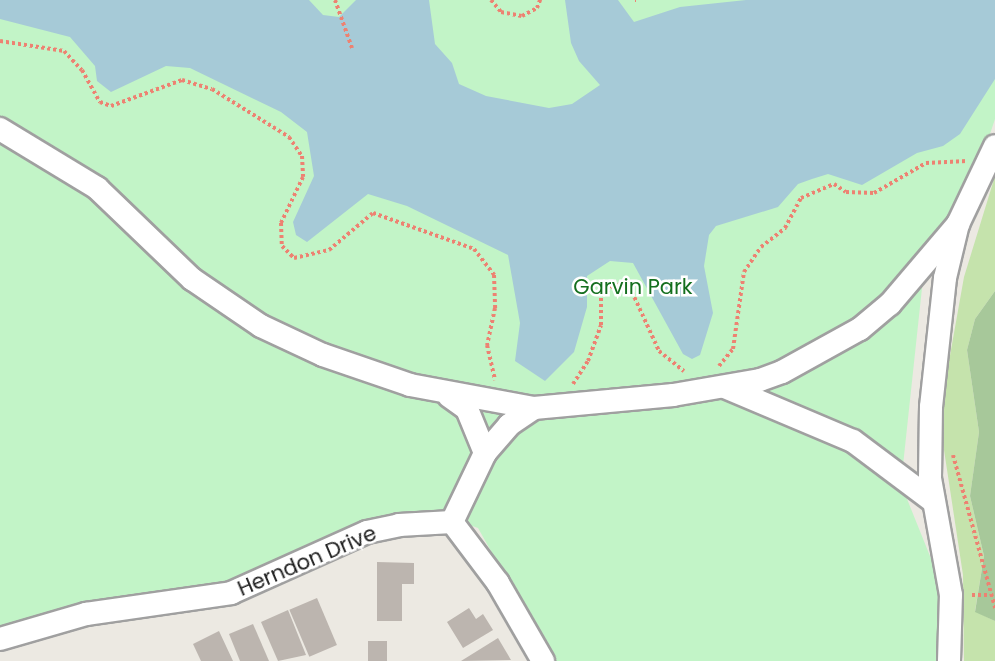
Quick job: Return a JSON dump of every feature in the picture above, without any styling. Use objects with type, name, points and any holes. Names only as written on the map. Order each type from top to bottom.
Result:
[{"type":"street","points":[[0,129],[97,188],[192,279],[261,326],[368,372],[449,396],[534,408],[716,379],[782,372],[860,329],[890,304],[958,224]]},
{"type":"street","points":[[949,661],[951,595],[933,501],[931,407],[945,278],[958,224],[995,146]]},
{"type":"street","points":[[716,379],[817,422],[854,441],[933,501]]},
{"type":"street","points":[[449,396],[467,409],[485,453]]},
{"type":"street","points":[[534,408],[509,425],[485,453],[452,522],[498,583],[543,661]]},
{"type":"street","name":"Herndon Drive","points":[[0,639],[86,614],[231,593],[367,532],[452,522]]},
{"type":"path","points":[[335,0],[352,48]]},
{"type":"path","points":[[491,0],[501,12],[522,16],[537,8],[540,0]]},
{"type":"path","points":[[0,40],[64,51],[82,70],[100,102],[111,106],[182,80],[212,89],[289,137],[303,156],[303,177],[280,223],[282,246],[294,258],[329,250],[373,213],[474,249],[494,275],[495,308],[487,345],[491,372],[499,387]]},
{"type":"path","points":[[716,379],[716,369],[733,349],[744,272],[761,248],[774,241],[810,190],[834,184],[846,192],[874,193],[926,163],[964,160],[984,170]]},
{"type":"path","points":[[569,390],[588,361],[601,325],[601,295],[617,284],[632,292],[659,351],[680,370],[690,372]]},
{"type":"path","points":[[951,450],[995,608]]},
{"type":"green space","name":"Garvin Park","points":[[0,0],[995,0],[995,119],[986,146],[925,260],[901,484],[938,576],[938,661],[553,661],[478,528],[430,511],[345,531],[229,586],[0,630]]},
{"type":"green space","points":[[995,176],[995,291],[975,319],[967,350],[979,432],[970,496],[984,556],[975,611],[995,621],[995,661],[964,661],[963,575],[939,417],[964,277]]},
{"type":"green space","points":[[995,291],[995,621],[975,612],[984,556],[970,496],[979,432],[967,350],[975,319]]},
{"type":"water","points":[[0,0],[309,0],[323,15],[339,17],[356,0],[429,0],[435,44],[452,63],[459,84],[486,96],[549,108],[572,104],[600,85],[579,61],[571,43],[565,0],[618,0],[634,22],[680,7],[746,0],[995,0],[995,79],[960,134],[943,146],[917,153],[862,185],[828,174],[812,179],[798,184],[778,207],[716,226],[709,235],[704,266],[713,313],[700,355],[692,359],[683,354],[633,263],[610,261],[587,276],[587,307],[574,352],[545,381],[515,361],[520,323],[508,255],[407,206],[368,194],[307,242],[296,235],[293,222],[314,176],[307,132],[281,112],[190,68],[166,66],[111,92],[97,81],[95,66],[70,37],[0,19]]},
{"type":"building","points":[[377,562],[414,563],[414,584],[402,584],[402,621],[377,621]]},
{"type":"building","points":[[317,598],[337,645],[309,657],[289,610]]},
{"type":"building","points":[[469,608],[476,619],[483,614],[493,630],[463,648],[447,622]]},
{"type":"building","points":[[288,610],[306,655],[278,661],[261,622]]},
{"type":"building","points":[[253,624],[269,661],[240,661],[229,634]]},
{"type":"building","points":[[219,631],[233,661],[201,661],[193,644]]},
{"type":"building","points":[[498,638],[511,660],[461,661]]},
{"type":"building","points":[[368,641],[387,641],[387,661],[368,661]]}]
